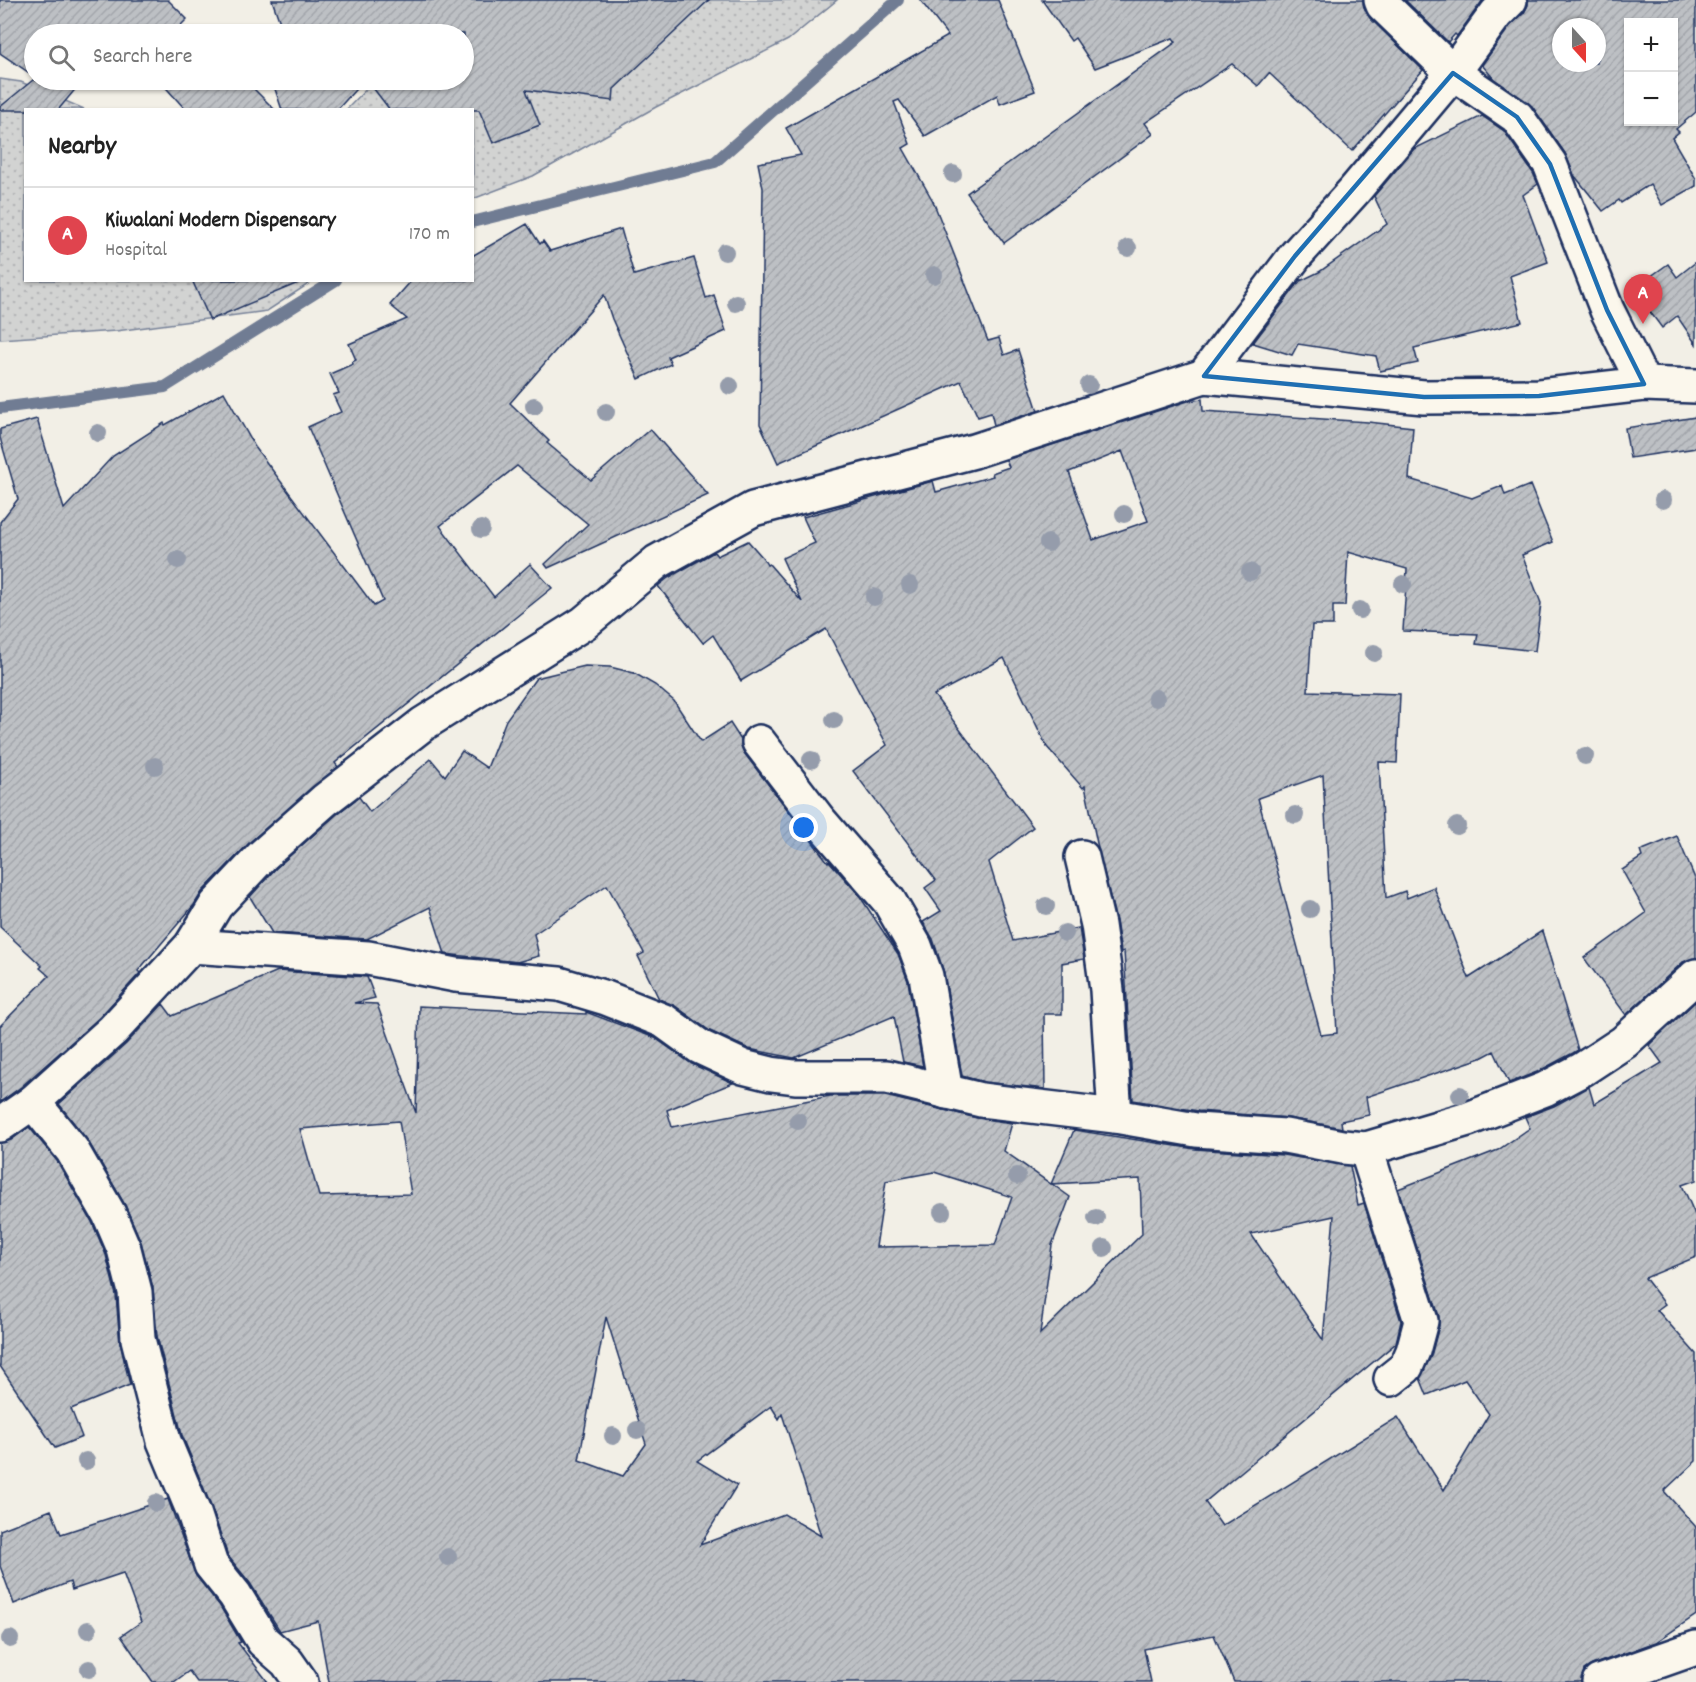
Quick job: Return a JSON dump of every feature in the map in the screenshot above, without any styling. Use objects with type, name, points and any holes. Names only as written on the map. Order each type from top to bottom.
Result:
[{"type":"street","points":[[1381,0],[1383,5],[1453,74],[1517,117],[1550,164],[1607,310],[1644,384]]},
{"type":"street","points":[[1204,376],[1295,256],[1354,191],[1453,74],[1496,14],[1510,0]]},
{"type":"street","points":[[0,1125],[33,1102],[113,1030],[191,945],[216,905],[263,855],[325,800],[423,724],[584,623],[657,562],[753,509],[974,451],[1204,376],[1424,397],[1539,396],[1644,384],[1696,386]]},
{"type":"street","points":[[759,742],[819,820],[889,901],[915,946],[926,976],[946,1092]]},
{"type":"street","points":[[1082,857],[1098,925],[1106,979],[1115,1116]]},
{"type":"street","points":[[191,945],[368,957],[456,975],[559,984],[606,998],[664,1021],[700,1047],[744,1067],[795,1077],[886,1077],[981,1100],[1115,1116],[1196,1130],[1285,1136],[1366,1149],[1468,1119],[1545,1089],[1583,1070],[1624,1042],[1696,976]]},
{"type":"street","points":[[33,1102],[72,1150],[109,1214],[124,1249],[135,1292],[138,1339],[164,1441],[194,1513],[211,1565],[235,1595],[263,1641],[287,1662],[301,1682]]},
{"type":"street","points":[[1366,1149],[1421,1321],[1406,1367],[1391,1378]]},
{"type":"street","points":[[1599,1682],[1696,1648]]},
{"type":"highlighted area","points":[[1453,73],[1517,117],[1550,164],[1607,310],[1644,384],[1539,396],[1424,397],[1204,376],[1295,256]]},
{"type":"shaded area","points":[[501,0],[837,0],[788,40],[656,107],[533,176],[474,199],[474,108],[348,108],[365,90],[474,90],[474,24],[457,24]]},
{"type":"shaded area","points":[[0,79],[21,82],[24,83],[24,90],[40,90],[82,108],[24,108],[24,282],[311,282],[267,311],[116,331],[0,339]]},
{"type":"building","points":[[0,0],[168,0],[187,19],[182,24],[24,24],[24,69],[0,53]]},
{"type":"building","points":[[272,0],[709,0],[614,89],[613,101],[526,90],[540,125],[493,143],[479,110],[474,110],[474,108],[388,108],[375,90],[474,90],[474,24],[280,24]]},
{"type":"building","points":[[920,0],[998,0],[1035,91],[1000,104],[997,95],[925,136],[899,100],[894,102],[910,144],[903,148],[933,201],[988,341],[999,338],[1004,355],[1018,350],[1038,411],[994,425],[991,413],[978,417],[961,381],[778,463],[760,424],[763,188],[758,163],[801,155],[786,128],[948,36]]},
{"type":"building","points":[[1042,0],[1363,0],[1370,18],[1423,70],[1352,151],[1269,73],[1258,86],[1232,64],[1145,123],[1153,134],[1004,243],[967,193],[1176,42],[1173,38],[1095,68],[1075,38],[1071,41]]},
{"type":"building","points":[[1405,0],[1483,0],[1457,36],[1455,34],[1448,42]]},
{"type":"building","points":[[1528,0],[1696,0],[1696,112],[1676,129],[1679,132],[1672,138],[1696,179],[1696,186],[1662,205],[1650,184],[1621,203],[1619,200],[1603,211],[1574,175],[1565,153],[1532,106],[1494,79],[1482,65],[1510,26],[1524,13]]},
{"type":"building","points":[[24,87],[24,90],[75,90],[60,108],[0,110],[0,107]]},
{"type":"building","points":[[168,90],[255,90],[273,108],[184,108]]},
{"type":"building","points":[[275,90],[355,90],[339,108],[281,108]]},
{"type":"building","points":[[1482,116],[1504,131],[1538,184],[1523,195],[1548,262],[1510,276],[1522,322],[1414,348],[1418,363],[1380,371],[1376,356],[1298,344],[1292,355],[1253,343],[1300,281],[1319,272],[1387,224],[1374,196],[1414,149]]},
{"type":"building","points":[[527,224],[540,244],[543,241],[550,251],[621,229],[634,275],[694,258],[706,298],[714,295],[726,331],[668,357],[671,364],[639,379],[612,319],[604,295],[510,403],[549,441],[547,443],[591,480],[650,429],[708,495],[548,568],[545,564],[588,524],[517,466],[440,526],[494,597],[530,564],[552,588],[335,763],[338,767],[251,841],[202,892],[194,905],[138,971],[140,973],[100,1017],[21,1087],[0,1102],[0,1026],[49,976],[40,968],[42,966],[0,927],[0,522],[18,499],[0,438],[0,429],[37,419],[64,509],[113,456],[164,423],[165,425],[224,392],[255,447],[374,606],[383,601],[308,427],[341,412],[333,395],[339,393],[330,374],[353,364],[352,362],[356,360],[349,344],[407,319],[390,305],[410,282],[474,282],[474,255]]},
{"type":"building","points":[[1696,262],[1696,344],[1677,316],[1662,328],[1633,289],[1668,264],[1677,277]]},
{"type":"building","points":[[193,282],[301,282],[210,320]]},
{"type":"building","points":[[1202,399],[1203,411],[1413,427],[1409,479],[1472,498],[1502,486],[1505,495],[1530,485],[1553,542],[1522,555],[1541,603],[1535,651],[1476,644],[1478,634],[1403,631],[1407,569],[1348,552],[1345,606],[1333,606],[1333,625],[1312,625],[1308,691],[1400,694],[1397,763],[1379,762],[1386,898],[1405,891],[1407,898],[1434,887],[1469,978],[1542,931],[1578,1050],[1573,1053],[1537,1072],[1509,1083],[1494,1051],[1481,1058],[1366,1097],[1369,1115],[1341,1121],[1342,1128],[1288,1118],[1198,1111],[1133,1100],[1124,951],[1121,952],[1085,786],[1083,788],[1047,747],[1004,658],[934,695],[1033,827],[989,862],[1013,941],[1079,928],[1084,959],[1062,963],[1062,1014],[1044,1014],[1045,1089],[984,1082],[962,1076],[944,973],[933,939],[923,922],[941,911],[925,888],[936,880],[853,771],[887,745],[826,629],[741,681],[713,635],[703,643],[658,586],[714,552],[717,556],[748,541],[802,602],[782,558],[815,543],[803,517],[933,481],[936,492],[993,476],[992,473],[1009,467],[1006,460],[1188,401]],"holes":[[[1122,451],[1148,521],[1093,540],[1069,472]],[[1323,775],[1337,1033],[1321,1035],[1258,798]]]},
{"type":"building","points":[[1696,417],[1696,448],[1630,458],[1625,428]]},
{"type":"building","points":[[585,666],[610,667],[634,673],[655,685],[674,701],[701,742],[730,723],[741,740],[744,753],[828,862],[859,895],[898,954],[908,981],[923,1066],[903,1062],[894,1016],[794,1058],[749,1049],[710,1031],[675,1006],[659,999],[638,956],[644,953],[607,885],[534,934],[539,956],[517,962],[445,954],[430,907],[367,939],[272,933],[250,897],[276,868],[337,814],[359,797],[370,812],[431,759],[445,776],[462,751],[487,768],[506,720],[536,678]]},
{"type":"building","points":[[1677,836],[1696,881],[1696,958],[1683,962],[1626,1015],[1584,958],[1646,913],[1622,870],[1642,857],[1640,851]]},
{"type":"building","points":[[278,971],[367,977],[375,998],[354,1003],[377,1004],[416,1113],[419,1006],[586,1014],[586,1012],[655,1038],[692,1064],[733,1083],[667,1110],[672,1127],[830,1096],[885,1096],[977,1118],[1012,1123],[1004,1151],[1051,1184],[1074,1130],[1195,1149],[1283,1155],[1350,1166],[1358,1205],[1364,1203],[1401,1321],[1396,1343],[1205,1502],[1222,1526],[1398,1417],[1444,1490],[1489,1414],[1465,1380],[1427,1395],[1420,1378],[1431,1356],[1439,1326],[1439,1316],[1398,1189],[1498,1150],[1530,1128],[1525,1117],[1554,1106],[1589,1087],[1594,1104],[1662,1063],[1649,1045],[1696,1001],[1696,1180],[1682,1185],[1696,1217],[1696,1257],[1645,1278],[1665,1304],[1657,1310],[1696,1354],[1696,1461],[1664,1491],[1696,1527],[1696,1615],[1656,1642],[1592,1665],[1584,1670],[1581,1682],[1234,1682],[1214,1635],[1144,1649],[1151,1682],[329,1682],[318,1621],[280,1631],[250,1583],[228,1556],[211,1506],[182,1435],[157,1336],[153,1288],[141,1242],[125,1205],[88,1141],[59,1104],[126,1044],[163,1004],[172,1016]],"holes":[[[399,1121],[411,1194],[319,1196],[300,1129]],[[934,1172],[1012,1197],[995,1245],[876,1247],[886,1181]],[[1140,1179],[1142,1234],[1040,1334],[1052,1245],[1070,1197],[1052,1184]],[[1334,1216],[1323,1340],[1251,1234]],[[606,1317],[646,1444],[623,1476],[579,1460]],[[771,1406],[779,1419],[782,1414],[821,1536],[784,1514],[700,1545],[737,1485],[697,1461]]]},
{"type":"building","points":[[29,1127],[57,1161],[92,1222],[106,1255],[116,1295],[120,1343],[130,1385],[71,1409],[82,1437],[55,1448],[0,1366],[0,1143],[11,1140]]},
{"type":"building","points":[[168,1499],[196,1576],[220,1606],[241,1642],[238,1643],[268,1682],[197,1682],[189,1671],[174,1682],[153,1682],[121,1636],[141,1622],[123,1573],[72,1590],[70,1582],[14,1604],[0,1566],[0,1530],[51,1510],[61,1534]]},
{"type":"waterway","points":[[474,222],[715,162],[898,0]]},
{"type":"waterway","points":[[0,408],[165,387],[333,282]]},
{"type":"place","name":"Kiwalani Modern Dispensary","points":[[1643,324]]}]
